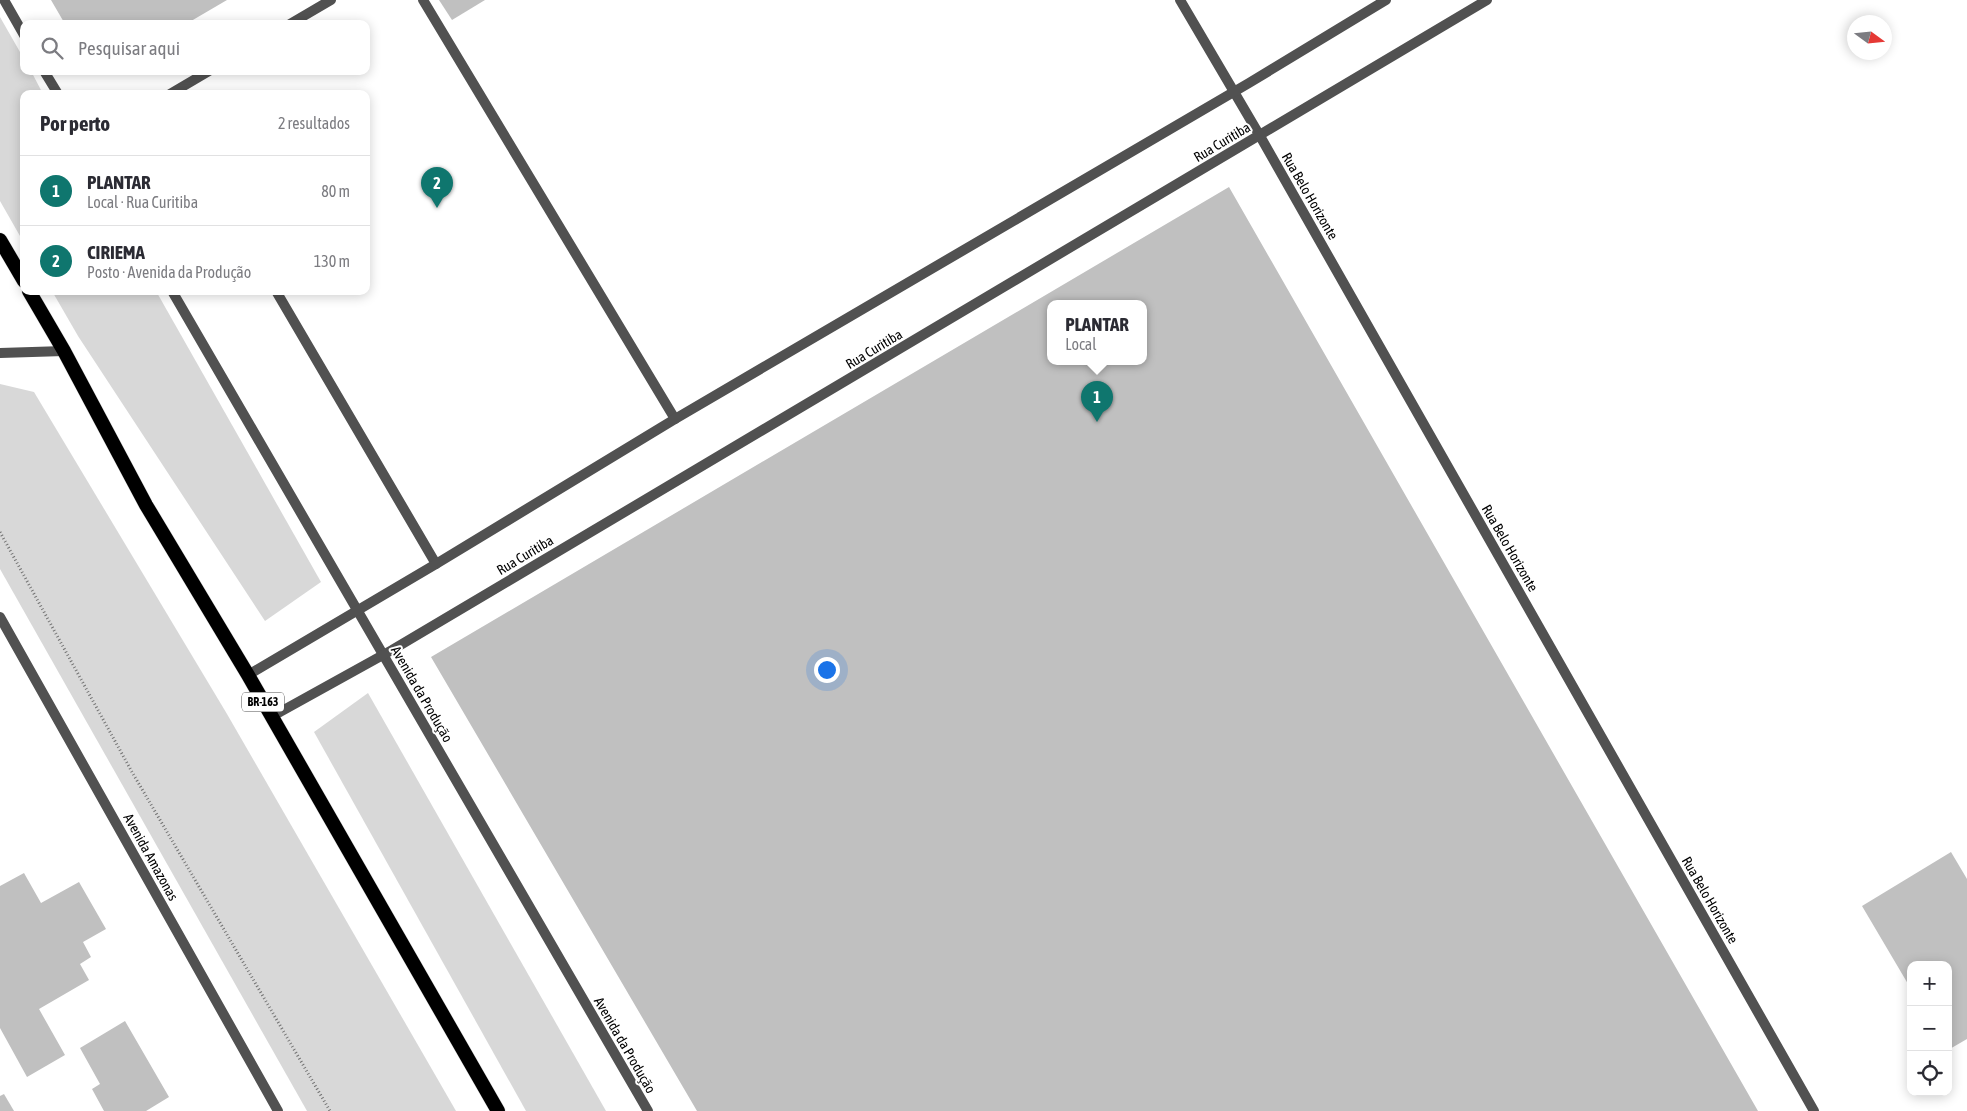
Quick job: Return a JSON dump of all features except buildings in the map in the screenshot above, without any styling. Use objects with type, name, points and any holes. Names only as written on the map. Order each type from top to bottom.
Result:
[{"type":"highway","points":[[0,240],[20,274]]},
{"type":"highway","name":"BR-163","points":[[31,295],[64,352],[146,506],[248,675],[498,1111]]},
{"type":"street","points":[[4,0],[20,28]]},
{"type":"street","points":[[297,20],[331,0]]},
{"type":"street","points":[[423,0],[675,419]]},
{"type":"street","name":"Rua Belo Horizonte","points":[[1180,0],[1260,136],[1814,1111]]},
{"type":"street","points":[[248,675],[675,419],[1234,92],[1386,0]]},
{"type":"street","name":"Rua Curitiba","points":[[271,717],[384,654],[1487,0]]},
{"type":"street","points":[[46,75],[56,90]]},
{"type":"street","points":[[177,90],[202,75]]},
{"type":"street","name":"Avenida da Produção","points":[[174,295],[648,1111]]},
{"type":"street","points":[[278,295],[436,564]]},
{"type":"street","points":[[0,353],[64,352]]},
{"type":"street","name":"Avenida Amazonas","points":[[0,617],[278,1111]]},
{"type":"path","points":[[0,532],[132,772],[330,1111]]},
{"type":"shaded area","points":[[0,17],[20,52],[20,75],[33,75],[41,90],[20,90],[20,236],[0,201]]},
{"type":"shaded area","points":[[54,295],[158,295],[321,582],[265,621],[78,336]]},
{"type":"shaded area","points":[[0,384],[34,392],[227,714],[456,1111],[307,1111],[0,569]]},
{"type":"shaded area","points":[[368,693],[606,1111],[526,1111],[314,732]]},
{"type":"place","name":"CIRIEMA","points":[[437,208]]},
{"type":"place","name":"PLANTAR","points":[[1097,422]]}]
